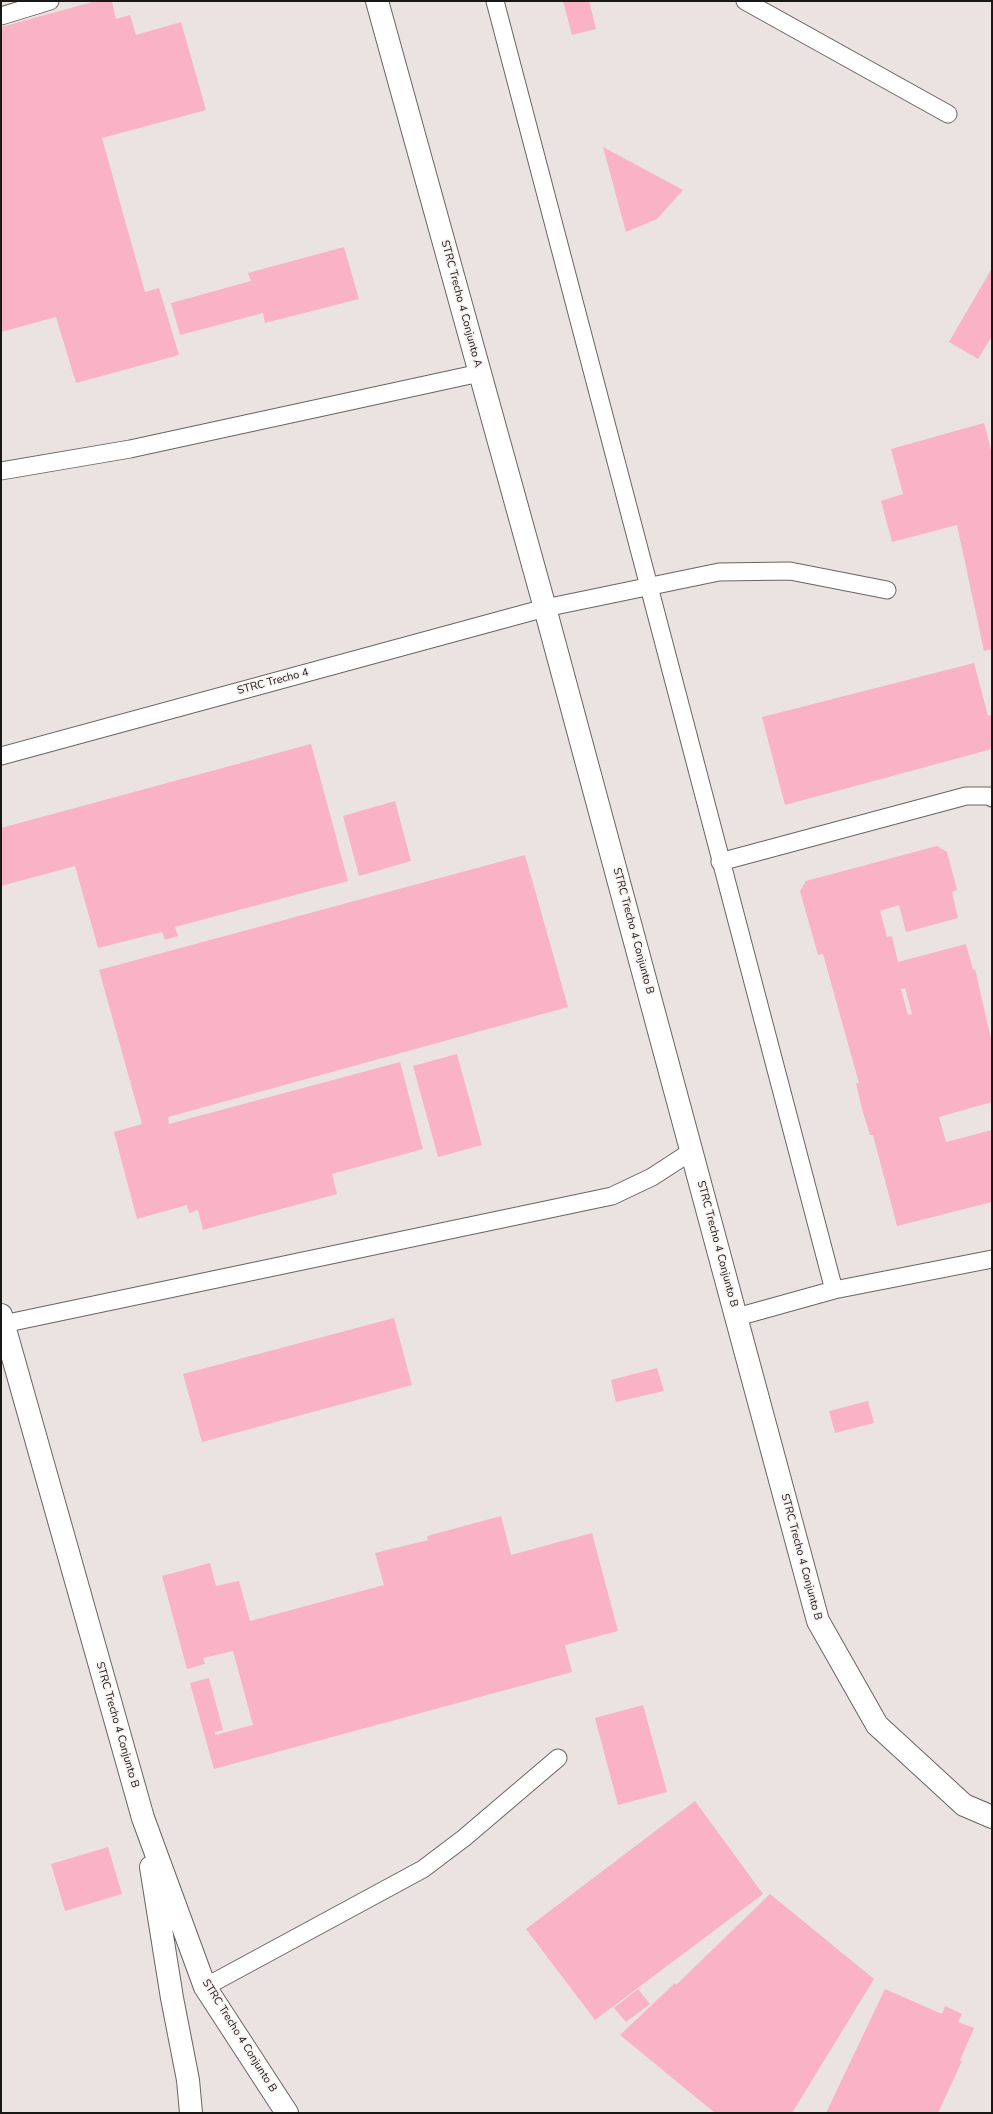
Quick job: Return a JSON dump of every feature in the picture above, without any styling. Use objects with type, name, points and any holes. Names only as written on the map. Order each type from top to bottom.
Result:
[{"type":"street","name":"STRC Trecho 4 Conjunto A","points":[[377,1],[545,608]]},
{"type":"street","name":"STRC Trecho 4 Conjunto B","points":[[545,608],[818,1621],[877,1725],[964,1805],[992,1817]]},
{"type":"street","name":"STRC Trecho 4 Conjunto B","points":[[2,1319],[143,1818],[205,1987],[287,2113]]},
{"type":"street","points":[[143,1818],[172,1998],[188,2080],[191,2113]]},
{"type":"lane","points":[[1,16],[50,1]]},
{"type":"lane","points":[[495,1],[720,862],[834,1290]]},
{"type":"lane","points":[[745,1],[948,114]]},
{"type":"lane","points":[[1,471],[130,449],[480,373]]},
{"type":"lane","name":"STRC Trecho 4","points":[[1,756],[545,608],[719,572],[790,571],[887,590]]},
{"type":"lane","points":[[720,862],[966,796],[991,796]]},
{"type":"lane","points":[[2,1319],[612,1196],[652,1177],[692,1151]]},
{"type":"lane","points":[[737,1317],[834,1290],[992,1259]]},
{"type":"lane","points":[[205,1987],[423,1869],[464,1838],[558,1758]]},
{"type":"building","points":[[96,1],[112,1],[116,19],[130,15],[136,35],[181,22],[206,110],[102,138],[145,292],[159,288],[179,355],[76,383],[56,317],[1,332],[1,27]]},
{"type":"building","points":[[563,1],[589,1],[596,29],[572,35]]},
{"type":"building","points":[[603,147],[683,190],[657,219],[626,232]]},
{"type":"building","points":[[344,247],[359,299],[265,323],[263,313],[180,335],[171,303],[251,281],[248,273]]},
{"type":"building","points":[[992,268],[992,336],[978,359],[949,342]]},
{"type":"building","points":[[984,423],[992,454],[992,649],[984,651],[957,525],[892,542],[881,501],[903,494],[891,449]]},
{"type":"building","points":[[974,663],[988,716],[992,715],[992,749],[785,805],[762,717]]},
{"type":"building","points":[[311,744],[348,881],[175,927],[178,936],[165,940],[162,932],[98,948],[75,866],[1,886],[1,828]]},
{"type":"building","points":[[395,801],[411,861],[359,876],[343,816]]},
{"type":"building","points":[[937,846],[947,852],[957,890],[952,892],[958,918],[906,932],[899,905],[880,911],[887,937],[892,936],[898,962],[966,944],[973,970],[975,969],[992,1043],[992,1102],[939,1117],[946,1142],[992,1130],[992,1202],[897,1226],[873,1135],[870,1135],[862,1109],[856,1083],[859,1083],[823,954],[818,955],[800,891],[806,881]],"holes":[[[905,988],[912,1014],[908,1015],[901,989]]]},
{"type":"building","points":[[525,855],[568,1007],[168,1117],[169,1124],[400,1062],[423,1149],[332,1174],[337,1194],[203,1230],[198,1210],[189,1213],[187,1205],[137,1219],[114,1132],[142,1124],[99,970]]},
{"type":"building","points":[[457,1054],[482,1145],[438,1157],[413,1066]]},
{"type":"building","points":[[394,1318],[412,1385],[202,1442],[183,1374]]},
{"type":"building","points":[[657,1368],[664,1391],[616,1402],[611,1380]]},
{"type":"building","points":[[868,1401],[874,1423],[835,1433],[829,1411]]},
{"type":"building","points":[[501,1516],[511,1555],[592,1533],[618,1631],[565,1645],[572,1672],[214,1769],[190,1683],[209,1678],[223,1730],[215,1732],[215,1735],[253,1725],[233,1651],[203,1658],[205,1664],[187,1669],[162,1576],[210,1563],[216,1586],[239,1581],[250,1621],[384,1585],[375,1553],[428,1540],[427,1536]]},
{"type":"building","points":[[643,1705],[667,1792],[618,1805],[595,1718]]},
{"type":"building","points":[[695,1801],[763,1894],[595,2020],[526,1929]]},
{"type":"building","points":[[108,1847],[122,1894],[65,1911],[51,1864]]},
{"type":"building","points":[[770,1894],[874,1979],[792,2113],[715,2113],[620,2035],[675,1983],[676,1985]]},
{"type":"building","points":[[638,1989],[650,2004],[626,2022],[614,2008]]},
{"type":"building","points":[[885,1989],[942,2014],[945,2006],[962,2014],[958,2022],[974,2028],[960,2060],[962,2061],[938,2113],[826,2113]]}]
